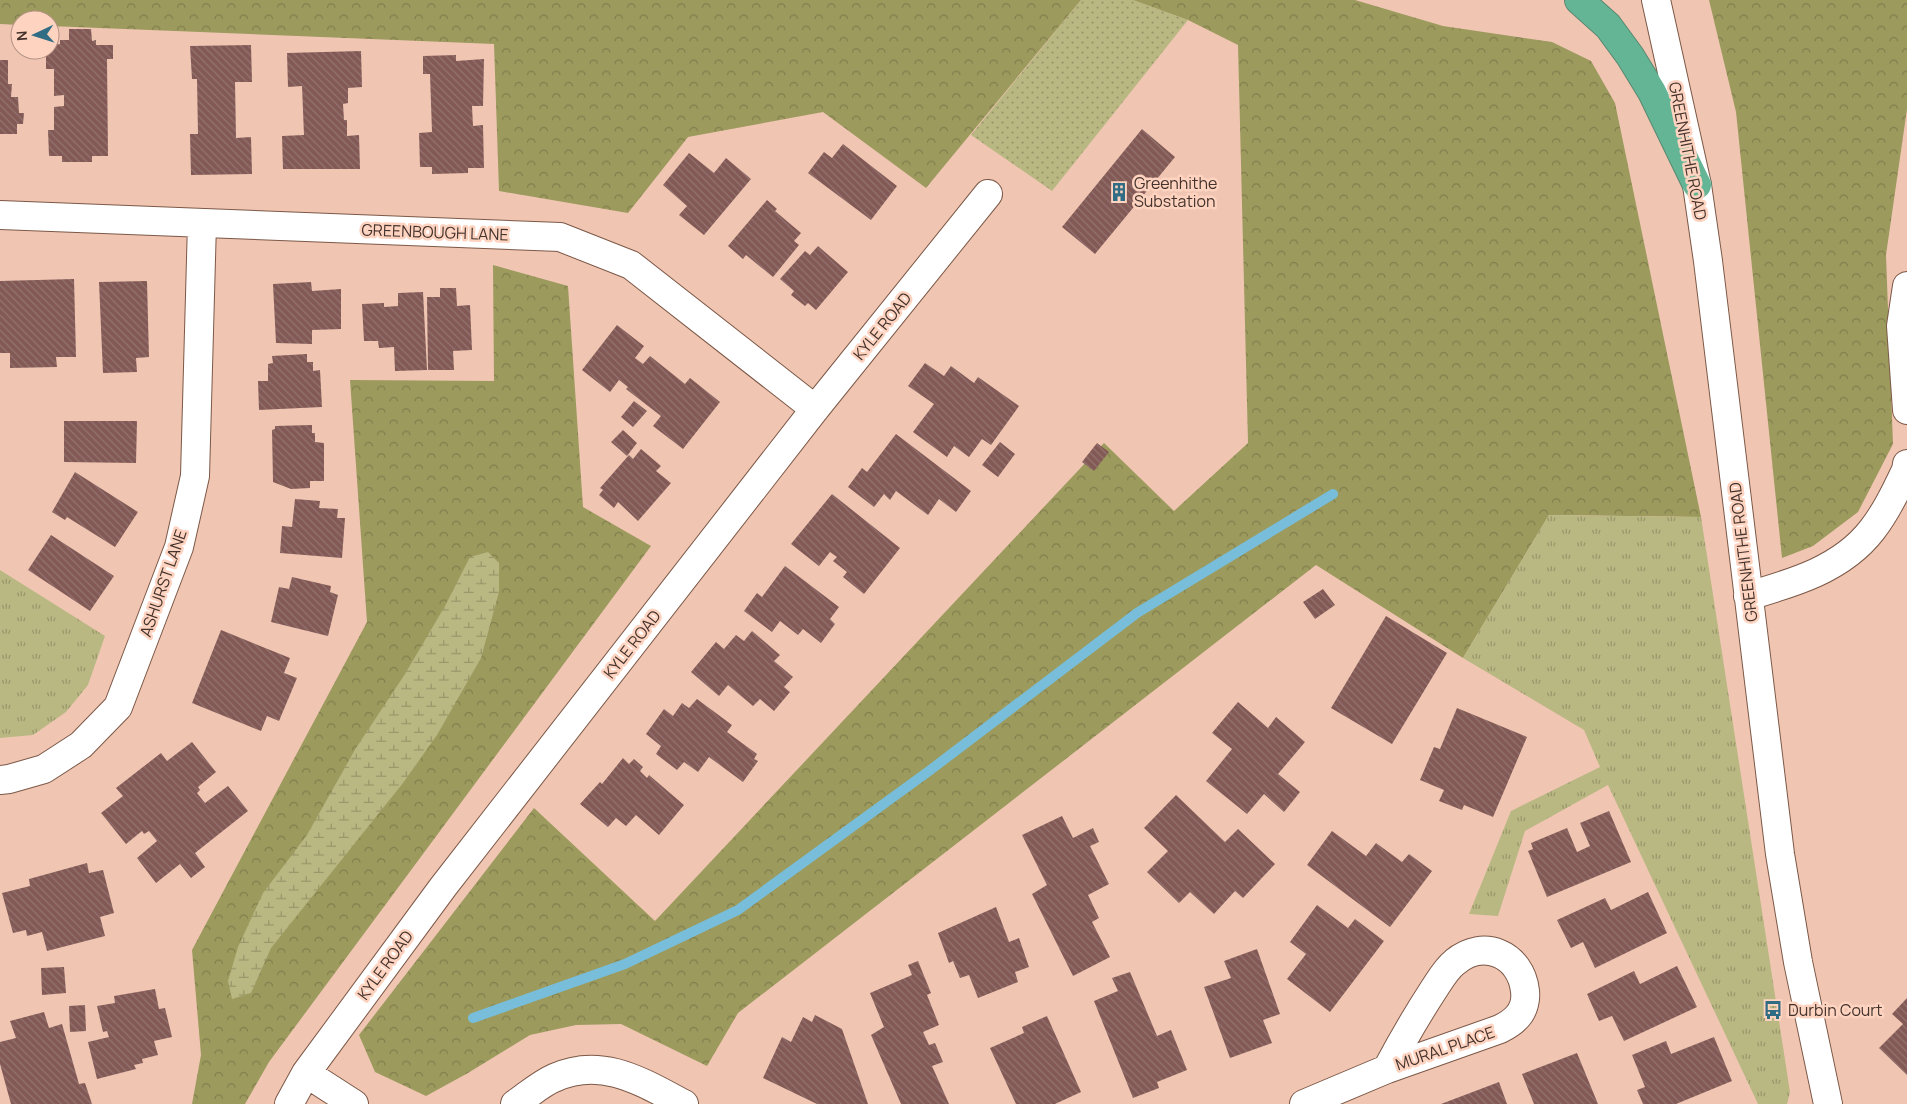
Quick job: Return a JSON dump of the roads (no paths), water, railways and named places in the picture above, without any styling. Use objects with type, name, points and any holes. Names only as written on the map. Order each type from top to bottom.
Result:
[{"type":"highway","points":[[1579,0],[1608,26],[1630,56],[1652,92],[1697,185]]},
{"type":"street","name":"GREENHITHE ROAD","points":[[1656,0],[1697,185],[1708,261],[1780,854],[1798,962],[1828,1104]]},
{"type":"street","name":"KYLE ROAD","points":[[288,1104],[306,1073],[449,879],[815,409],[988,194]]},
{"type":"street","name":"GREENBOUGH LANE","points":[[0,215],[560,237],[631,265],[815,409]]},
{"type":"street","name":"ASHURST LANE","points":[[0,780],[44,769],[81,745],[118,707],[179,546],[195,476],[202,223]]},
{"type":"street","points":[[1907,286],[1901,326],[1901,354],[1907,410]]},
{"type":"street","points":[[1748,596],[1802,579],[1831,565],[1852,550],[1871,532],[1886,510],[1906,470],[1907,464]]},
{"type":"street","name":"MURAL PLACE","points":[[1304,1104],[1387,1069],[1510,1024],[1519,1016],[1524,1005],[1525,988],[1521,971],[1508,957],[1489,952],[1471,952],[1454,962],[1410,1026],[1387,1069]]},
{"type":"street","points":[[515,1104],[553,1078],[584,1069],[609,1071],[633,1078],[684,1104]]},
{"type":"street","points":[[306,1073],[354,1104]]},
{"type":"waterway","points":[[473,1018],[625,964],[738,910],[929,771],[1137,613],[1333,494]]},
{"type":"place","name":"Greenhithe Substation","points":[[1119,192]]},
{"type":"place","name":"Durbin Court","points":[[1773,1010]]}]
